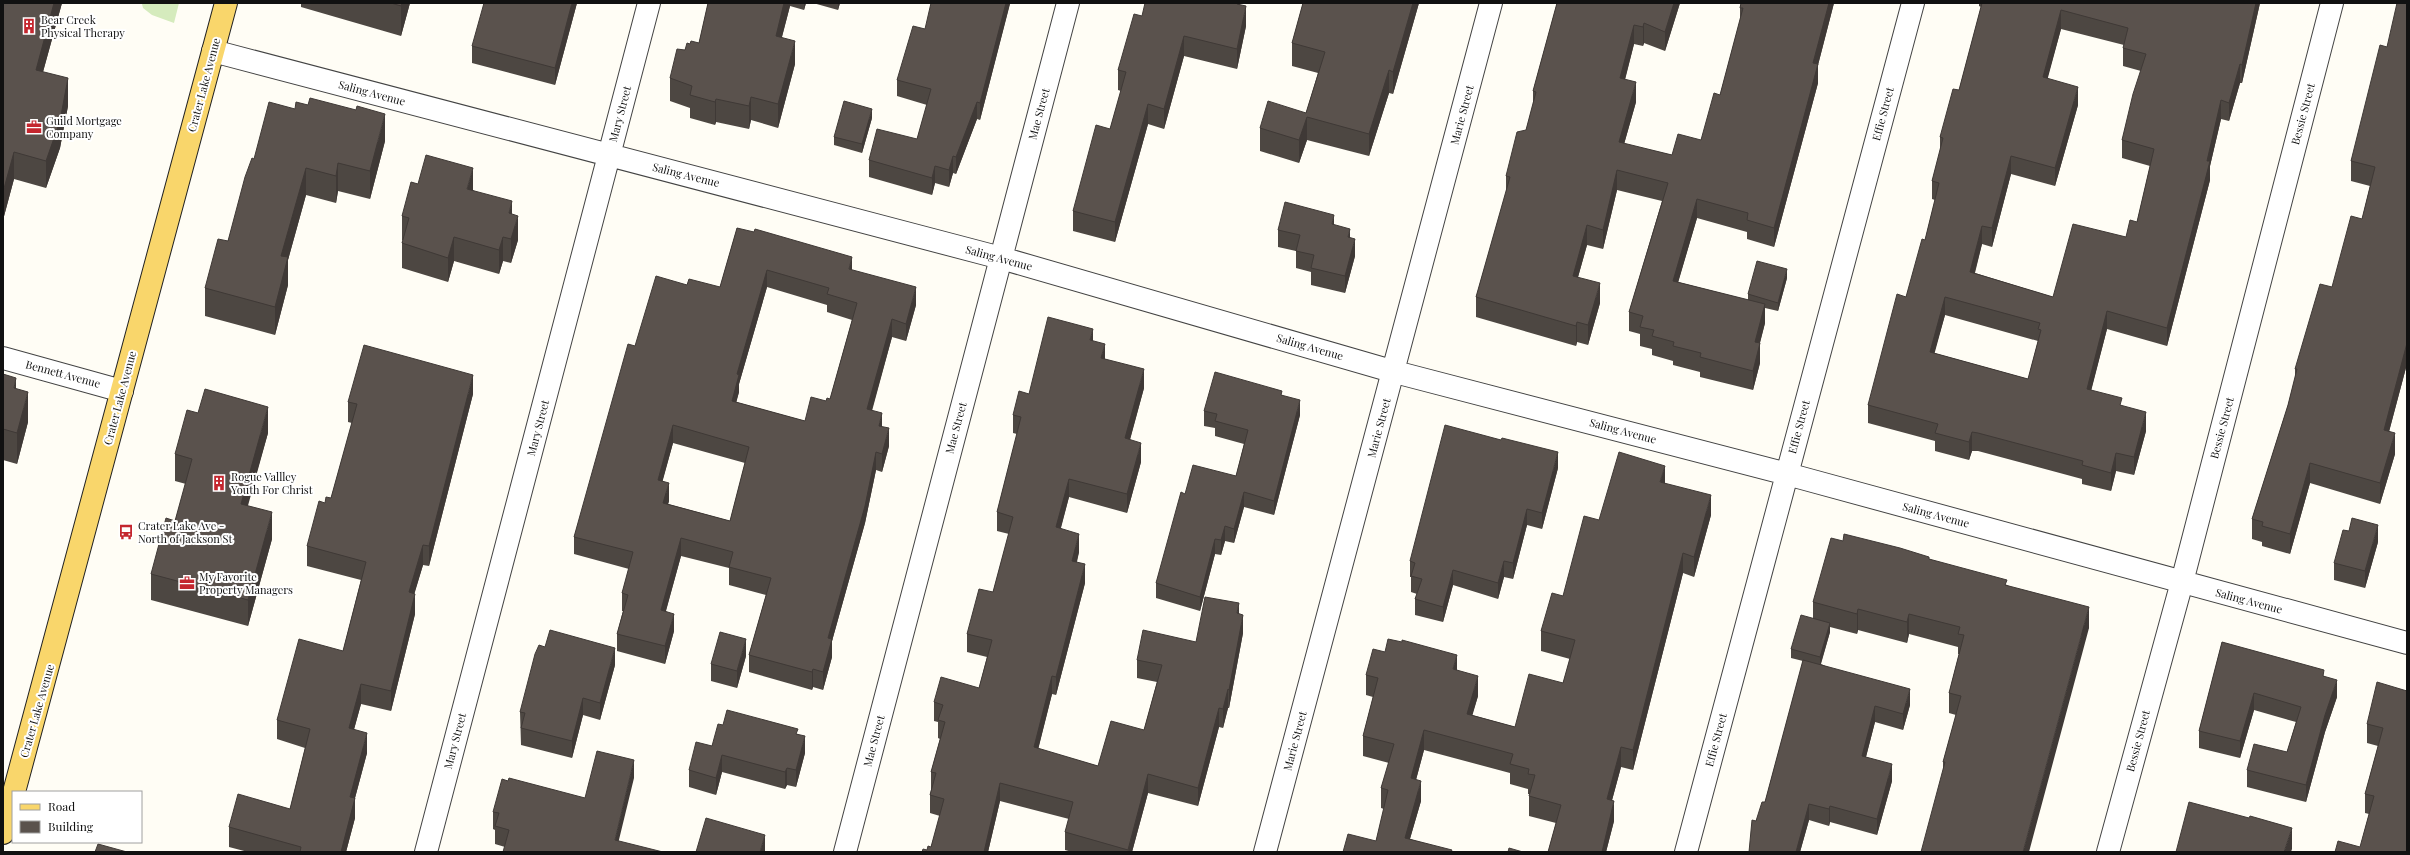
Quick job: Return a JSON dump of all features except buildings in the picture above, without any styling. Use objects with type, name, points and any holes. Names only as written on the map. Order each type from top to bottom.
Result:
[{"type":"main road","name":"Crater Lake Avenue","points":[[14,791],[226,3]]},
{"type":"main road","points":[[3,833],[12,800]]},
{"type":"street","name":"Mary Street","points":[[426,852],[649,3]]},
{"type":"street","name":"Mae Street","points":[[845,852],[1068,3]]},
{"type":"street","name":"Marie Street","points":[[1265,852],[1491,3]]},
{"type":"street","name":"Effie Street","points":[[1686,852],[1913,3]]},
{"type":"street","name":"Bessie Street","points":[[2108,852],[2182,582],[2332,3]]},
{"type":"street","name":"Saling Avenue","points":[[213,51],[1001,258],[1394,372],[1787,474],[2407,644]]},
{"type":"street","name":"Bennett Avenue","points":[[3,358],[122,391]]},
{"type":"green space","points":[[179,3],[174,23],[152,15],[143,8],[142,4]]},
{"type":"place","name":"Bear Creek Physical Therapy","points":[[29,26]]},
{"type":"place","name":"Guild Mortgage Company","points":[[34,127]]},
{"type":"place","name":"Rogue Vallley Youth For Christ","points":[[219,483]]},
{"type":"place","name":"Crater Lake Ave - North of Jackson St","points":[[126,532]]},
{"type":"place","name":"My Favorite Property Managers","points":[[187,583]]}]
